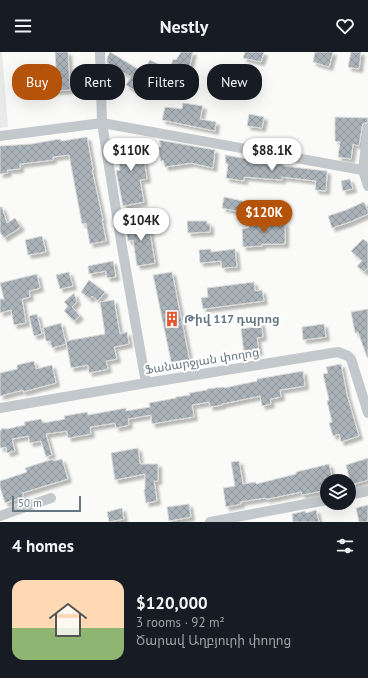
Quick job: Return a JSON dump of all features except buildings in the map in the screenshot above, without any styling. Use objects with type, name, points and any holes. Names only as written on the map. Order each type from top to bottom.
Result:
[{"type":"street","points":[[100,52],[102,122],[146,382]]},
{"type":"street","points":[[0,136],[102,122],[366,171]]},
{"type":"street","points":[[368,128],[366,171],[368,186]]},
{"type":"street","name":"Ֆանարջյան փողոց","points":[[0,408],[146,382],[338,352],[348,356],[351,359],[368,413]]},
{"type":"street","points":[[356,494],[368,491]]},
{"type":"street","points":[[0,516],[51,498]]},
{"type":"street","points":[[210,522],[320,501]]},
{"type":"shaded area","points":[[0,52],[2,52],[8,127],[0,128]]},
{"type":"place","name":"Թիվ 117 դպրոց","points":[[172,319]]}]
